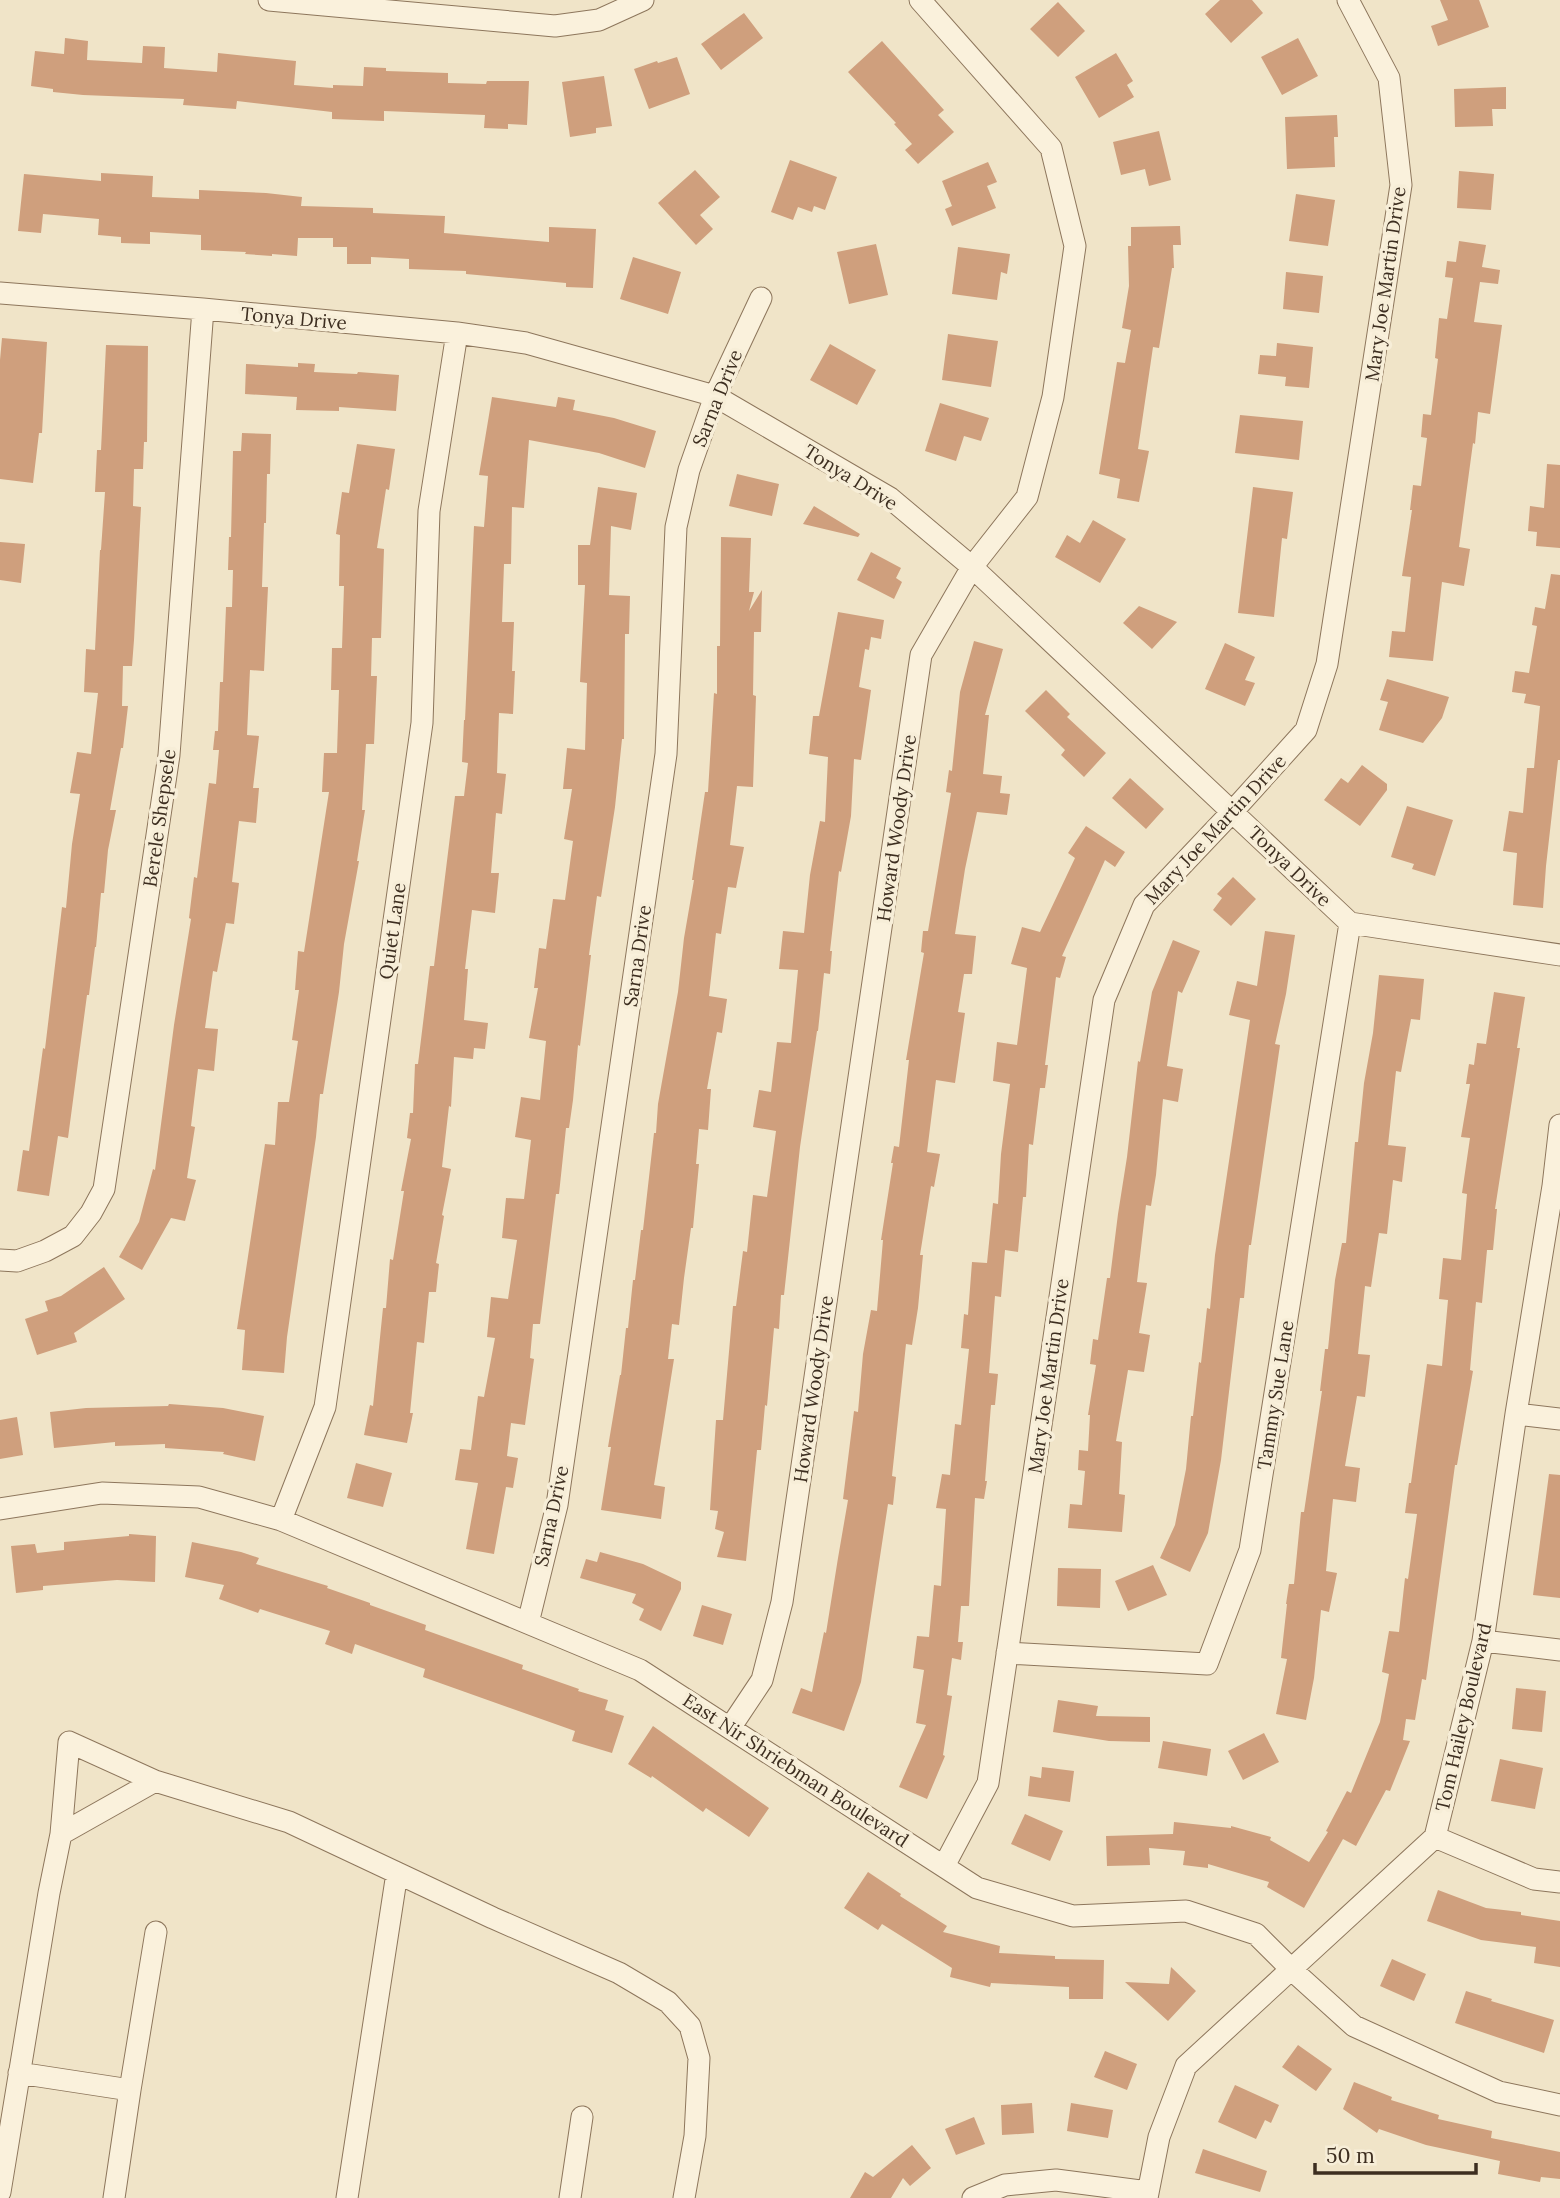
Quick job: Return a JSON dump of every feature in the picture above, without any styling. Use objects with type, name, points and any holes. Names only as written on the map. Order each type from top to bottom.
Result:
[{"type":"street","points":[[269,0],[555,26],[599,20],[643,0]]},
{"type":"street","name":"Howard Woody Drive","points":[[730,1728],[762,1680],[782,1602],[921,655],[972,566],[1027,497],[1052,397],[1075,246],[1051,148],[920,0]]},
{"type":"street","name":"Mary Joe Martin Drive","points":[[944,1866],[988,1783],[1104,1000],[1144,905],[1306,730],[1328,664],[1401,185],[1389,79],[1348,0]]},
{"type":"street","name":"Tonya Drive","points":[[0,293],[457,333],[526,344],[715,396],[890,498],[972,566],[1350,923]]},
{"type":"street","name":"Sarna Drive","points":[[528,1623],[556,1505],[666,754],[676,527],[689,470],[715,396],[761,298]]},
{"type":"street","name":"Berele Shepsele","points":[[0,1260],[17,1261],[45,1251],[73,1236],[91,1213],[104,1189],[169,755],[203,309]]},
{"type":"street","name":"Quiet Lane","points":[[281,1520],[325,1407],[422,723],[429,511],[457,333]]},
{"type":"street","points":[[1350,923],[1560,955]]},
{"type":"street","name":"Tammy Sue Lane","points":[[1007,1653],[1208,1664],[1250,1550],[1350,923]]},
{"type":"street","name":"Tom Hailey Boulevard","points":[[1148,2195],[1159,2137],[1186,2066],[1435,1837],[1483,1641],[1516,1414],[1556,1186],[1560,1125]]},
{"type":"street","points":[[1516,1414],[1560,1419]]},
{"type":"street","name":"East Nir Shriebman Boulevard","points":[[0,1509],[102,1493],[199,1497],[281,1520],[640,1670],[977,1888],[1073,1916],[1186,1910],[1256,1934],[1354,2026],[1499,2092],[1560,2105]]},
{"type":"street","points":[[1483,1641],[1560,1650]]},
{"type":"street","points":[[0,2192],[61,1834],[69,1742],[155,1781],[289,1822],[619,1973],[668,2002],[690,2026],[699,2058],[695,2136],[684,2198]]},
{"type":"street","points":[[61,1834],[155,1781]]},
{"type":"street","points":[[1435,1837],[1534,1879],[1560,1882]]},
{"type":"street","points":[[347,2198],[397,1872]]},
{"type":"street","points":[[114,2198],[156,1932]]},
{"type":"street","points":[[19,2073],[130,2090]]},
{"type":"street","points":[[569,2198],[582,2117]]},
{"type":"street","points":[[973,2198],[1005,2185],[1056,2180],[1148,2195]]},
{"type":"building","points":[[1220,0],[1252,0],[1263,13],[1231,43],[1205,14]]},
{"type":"building","points":[[1440,0],[1479,0],[1489,27],[1438,46],[1431,26],[1448,20]]},
{"type":"building","points":[[1058,2],[1085,31],[1058,57],[1030,29]]},
{"type":"building","points":[[744,13],[763,38],[721,70],[701,44]]},
{"type":"building","points":[[65,38],[88,41],[87,60],[142,63],[143,46],[165,47],[164,68],[217,72],[218,53],[296,61],[294,85],[333,88],[333,85],[363,86],[364,67],[386,68],[386,71],[448,73],[448,83],[529,81],[527,125],[508,124],[508,129],[484,128],[485,115],[384,111],[384,121],[332,119],[332,112],[237,101],[236,109],[183,105],[184,99],[83,95],[53,92],[53,89],[31,86],[35,51],[64,54]]},
{"type":"building","points":[[1298,38],[1318,76],[1282,95],[1261,57]]},
{"type":"building","points":[[882,41],[944,110],[938,115],[954,132],[918,164],[905,150],[912,144],[848,72]]},
{"type":"building","points":[[1116,53],[1133,81],[1127,85],[1134,97],[1099,118],[1075,77]]},
{"type":"building","points":[[677,57],[690,94],[649,109],[634,69]]},
{"type":"building","points":[[604,76],[612,126],[596,128],[596,133],[570,137],[562,82]]},
{"type":"building","points":[[1506,87],[1506,109],[1492,109],[1493,126],[1455,127],[1454,89]]},
{"type":"building","points":[[1337,115],[1338,137],[1334,137],[1335,167],[1287,169],[1285,117]]},
{"type":"building","points":[[1159,131],[1171,180],[1149,186],[1145,169],[1121,175],[1113,142]]},
{"type":"building","points":[[790,160],[837,177],[825,210],[814,206],[812,212],[798,207],[793,220],[771,212]]},
{"type":"building","points":[[988,162],[997,182],[987,186],[996,208],[952,226],[945,209],[952,206],[942,181]]},
{"type":"building","points":[[695,170],[720,197],[700,215],[713,229],[696,245],[658,203]]},
{"type":"building","points":[[1459,171],[1494,174],[1491,210],[1457,208]]},
{"type":"building","points":[[101,173],[153,176],[152,197],[199,199],[199,190],[266,193],[302,197],[301,206],[373,208],[373,213],[445,216],[444,233],[549,242],[549,227],[596,229],[593,288],[466,274],[466,271],[409,269],[409,259],[371,257],[371,264],[347,264],[347,247],[333,247],[333,238],[298,238],[297,256],[272,256],[201,250],[201,235],[150,232],[150,244],[121,243],[121,237],[98,235],[99,219],[43,214],[41,233],[18,231],[24,174],[101,181]]},
{"type":"building","points":[[1296,194],[1335,200],[1328,246],[1289,241]]},
{"type":"building","points":[[1180,226],[1181,245],[1173,245],[1174,268],[1159,348],[1153,347],[1138,449],[1149,451],[1139,502],[1117,498],[1120,479],[1099,474],[1117,362],[1125,363],[1131,330],[1122,328],[1129,286],[1128,246],[1131,246],[1131,227]]},
{"type":"building","points":[[1459,241],[1486,245],[1482,267],[1500,270],[1498,284],[1480,282],[1474,322],[1502,325],[1490,414],[1478,412],[1475,444],[1473,443],[1459,547],[1470,549],[1464,586],[1442,582],[1433,661],[1389,657],[1392,631],[1405,632],[1411,577],[1402,576],[1413,485],[1421,486],[1427,438],[1421,437],[1423,414],[1431,415],[1438,359],[1435,358],[1439,318],[1447,319],[1453,278],[1445,277],[1447,261],[1456,262]]},
{"type":"building","points":[[876,244],[888,295],[849,304],[837,252]]},
{"type":"building","points":[[958,247],[1010,254],[1007,274],[1001,272],[997,300],[952,294]]},
{"type":"building","points":[[633,257],[681,272],[668,314],[620,299]]},
{"type":"building","points":[[1286,272],[1323,276],[1319,313],[1283,309]]},
{"type":"building","points":[[948,334],[998,341],[991,387],[942,380]]},
{"type":"building","points":[[2,338],[47,342],[42,433],[39,433],[33,483],[0,479]]},
{"type":"building","points":[[1277,343],[1313,347],[1309,388],[1285,386],[1286,377],[1258,374],[1260,355],[1276,356]]},
{"type":"building","points":[[830,344],[876,370],[857,405],[810,380]]},
{"type":"building","points":[[106,345],[148,346],[147,442],[144,442],[143,469],[134,469],[133,506],[141,507],[134,640],[132,666],[123,666],[122,706],[128,706],[123,748],[110,810],[116,810],[108,850],[104,893],[101,893],[96,947],[68,1138],[58,1136],[49,1196],[17,1191],[23,1150],[29,1151],[43,1048],[45,1049],[62,907],[66,908],[80,794],[70,793],[77,752],[91,754],[98,693],[84,692],[86,649],[95,650],[105,492],[95,492],[97,450],[101,450]]},
{"type":"building","points":[[298,363],[315,364],[314,372],[399,375],[396,411],[339,407],[339,411],[296,410],[297,397],[245,394],[246,364],[298,367]]},
{"type":"building","points":[[492,397],[556,407],[558,397],[575,400],[573,410],[614,418],[656,431],[645,468],[599,453],[529,440],[524,508],[512,507],[511,564],[504,564],[502,622],[514,622],[512,671],[515,671],[513,714],[499,713],[497,773],[506,774],[502,814],[496,813],[491,873],[499,873],[495,913],[472,910],[465,969],[468,969],[464,1020],[488,1023],[485,1049],[474,1048],[473,1059],[454,1057],[451,1107],[449,1106],[442,1167],[451,1169],[436,1263],[439,1264],[436,1292],[429,1292],[424,1343],[417,1342],[410,1413],[413,1413],[407,1443],[364,1435],[370,1405],[373,1406],[390,1259],[393,1260],[404,1191],[401,1191],[411,1139],[407,1138],[410,1113],[413,1113],[415,1064],[418,1064],[430,966],[434,966],[455,796],[464,796],[468,763],[462,762],[474,526],[484,527],[488,476],[479,475]]},
{"type":"building","points":[[940,403],[989,418],[981,441],[964,436],[956,461],[925,451]]},
{"type":"building","points":[[1240,415],[1303,421],[1299,460],[1235,453]]},
{"type":"building","points":[[242,433],[271,434],[262,587],[268,587],[264,671],[250,670],[247,735],[259,736],[253,788],[259,788],[256,823],[239,821],[232,882],[239,883],[234,924],[226,923],[217,972],[213,971],[205,1028],[218,1029],[214,1071],[198,1069],[191,1126],[195,1127],[187,1178],[196,1180],[185,1221],[171,1218],[142,1270],[119,1257],[139,1222],[153,1169],[155,1170],[191,919],[194,877],[197,878],[209,783],[216,784],[219,750],[213,750],[215,731],[218,731],[220,682],[223,682],[226,607],[232,607],[233,570],[228,570],[233,451],[241,451]]},
{"type":"building","points":[[357,444],[395,449],[377,548],[384,549],[381,638],[372,638],[371,676],[377,676],[374,744],[366,744],[362,810],[365,810],[359,861],[344,944],[323,1094],[320,1094],[284,1373],[242,1370],[245,1330],[237,1329],[265,1144],[275,1145],[278,1102],[289,1102],[298,1041],[292,1040],[299,990],[295,990],[298,951],[304,952],[329,792],[322,792],[324,753],[337,753],[339,690],[331,690],[332,648],[342,648],[344,586],[339,586],[340,535],[336,534],[342,492],[349,493]]},
{"type":"building","points":[[1547,464],[1560,465],[1560,548],[1536,546],[1537,532],[1528,531],[1530,506],[1544,508]]},
{"type":"building","points":[[737,474],[779,484],[772,516],[729,506]]},
{"type":"building","points":[[598,487],[637,493],[631,530],[611,526],[609,595],[630,596],[629,634],[625,634],[624,739],[601,897],[597,896],[573,1100],[569,1128],[566,1128],[559,1194],[556,1194],[540,1324],[533,1324],[530,1358],[534,1359],[525,1425],[511,1423],[507,1456],[518,1458],[513,1488],[506,1487],[494,1554],[466,1549],[478,1483],[455,1480],[460,1449],[471,1450],[478,1396],[484,1397],[495,1338],[487,1337],[491,1297],[508,1299],[517,1240],[502,1238],[506,1198],[524,1199],[531,1140],[515,1137],[521,1097],[540,1100],[546,1041],[529,1038],[538,988],[534,988],[539,948],[546,949],[553,899],[565,900],[573,841],[564,839],[572,789],[563,789],[567,748],[585,750],[587,683],[580,682],[585,585],[578,585],[578,545],[590,545]]},
{"type":"building","points":[[1253,487],[1293,492],[1287,539],[1282,538],[1274,617],[1238,613]]},
{"type":"building","points":[[814,506],[860,534],[858,537],[803,524]]},
{"type":"building","points":[[1093,520],[1126,539],[1100,583],[1055,557],[1067,535],[1080,543]]},
{"type":"building","points":[[721,537],[751,538],[749,592],[754,592],[749,611],[762,590],[761,632],[754,632],[753,695],[756,696],[753,787],[737,786],[730,845],[744,847],[736,888],[728,887],[721,934],[716,933],[709,996],[727,999],[722,1033],[717,1032],[707,1089],[711,1089],[708,1130],[699,1129],[696,1164],[699,1164],[693,1228],[679,1325],[672,1324],[668,1359],[674,1359],[654,1485],[665,1487],[661,1519],[601,1510],[633,1280],[643,1230],[658,1104],[678,992],[705,792],[708,792],[714,693],[717,694],[717,646],[720,646]]},
{"type":"building","points":[[0,542],[25,544],[21,583],[0,580]]},
{"type":"building","points":[[871,552],[901,568],[896,578],[902,582],[894,599],[857,580]]},
{"type":"building","points":[[1551,574],[1560,575],[1560,760],[1543,908],[1513,905],[1517,853],[1503,851],[1509,811],[1523,813],[1527,768],[1534,768],[1540,706],[1524,703],[1526,694],[1512,692],[1515,671],[1529,673],[1537,626],[1532,625],[1535,607],[1545,609]]},
{"type":"building","points":[[1139,606],[1177,622],[1152,649],[1123,623]]},
{"type":"building","points":[[838,612],[884,620],[881,639],[871,637],[869,650],[865,649],[859,687],[871,690],[861,760],[854,759],[851,816],[841,872],[839,871],[830,974],[824,973],[800,1147],[784,1295],[781,1295],[779,1329],[774,1328],[761,1450],[757,1450],[746,1561],[717,1557],[724,1532],[715,1529],[718,1511],[710,1510],[716,1420],[723,1420],[733,1306],[736,1306],[743,1251],[747,1252],[753,1195],[767,1197],[776,1131],[753,1127],[759,1090],[771,1092],[777,1042],[791,1043],[798,970],[779,969],[783,931],[804,933],[810,875],[820,821],[825,822],[828,757],[809,754],[813,716],[819,716]]},
{"type":"building","points":[[974,641],[1003,649],[985,715],[989,715],[983,774],[1002,776],[1000,793],[1010,794],[1007,815],[977,812],[965,869],[955,934],[976,936],[972,974],[964,974],[958,1012],[965,1013],[955,1083],[936,1080],[927,1152],[940,1154],[934,1187],[931,1186],[920,1255],[923,1255],[912,1345],[906,1344],[892,1476],[896,1477],[893,1505],[888,1504],[861,1682],[844,1731],[792,1713],[801,1688],[812,1692],[824,1632],[826,1633],[848,1500],[843,1499],[854,1411],[858,1412],[863,1354],[871,1310],[877,1311],[881,1240],[894,1146],[899,1147],[909,1060],[906,1060],[924,953],[921,952],[923,931],[928,931],[951,793],[946,792],[949,770],[952,771],[960,692]]},
{"type":"building","points":[[1225,643],[1255,657],[1245,680],[1255,683],[1245,706],[1205,689]]},
{"type":"building","points":[[1387,679],[1449,697],[1442,718],[1423,743],[1379,730],[1388,702],[1380,700]]},
{"type":"building","points":[[1046,690],[1070,714],[1067,717],[1106,753],[1084,777],[1061,755],[1065,750],[1025,711]]},
{"type":"building","points":[[1362,765],[1387,784],[1387,790],[1360,826],[1324,800],[1341,778],[1348,783]]},
{"type":"building","points":[[1130,778],[1164,809],[1146,829],[1112,798]]},
{"type":"building","points":[[1407,806],[1453,820],[1435,876],[1412,869],[1414,864],[1391,857]]},
{"type":"building","points":[[1086,826],[1125,852],[1115,867],[1105,860],[1062,956],[1066,957],[1060,978],[1056,977],[1045,1065],[1048,1065],[1045,1088],[1040,1088],[1033,1145],[1029,1144],[1026,1197],[1023,1197],[1018,1252],[1005,1250],[1001,1297],[995,1296],[989,1373],[998,1374],[995,1405],[991,1405],[984,1499],[975,1498],[969,1606],[961,1606],[958,1642],[963,1642],[961,1660],[952,1658],[947,1695],[952,1696],[943,1755],[945,1756],[927,1799],[899,1787],[926,1725],[916,1723],[924,1670],[913,1668],[917,1636],[929,1637],[934,1585],[941,1586],[946,1509],[936,1508],[942,1474],[950,1475],[955,1424],[961,1425],[969,1349],[961,1348],[964,1314],[968,1315],[972,1262],[987,1263],[993,1203],[998,1204],[1010,1084],[993,1081],[997,1042],[1017,1045],[1027,968],[1011,964],[1022,927],[1040,932],[1075,858],[1068,853]]},
{"type":"building","points":[[1233,877],[1256,899],[1231,926],[1213,910],[1222,898],[1217,894]]},
{"type":"building","points":[[1265,931],[1295,935],[1275,1044],[1280,1045],[1249,1245],[1244,1298],[1240,1298],[1221,1460],[1208,1533],[1190,1572],[1160,1558],[1175,1525],[1186,1469],[1191,1416],[1199,1362],[1201,1363],[1207,1308],[1210,1309],[1215,1255],[1250,1020],[1229,1015],[1237,981],[1257,986]]},
{"type":"building","points":[[1173,940],[1200,951],[1182,993],[1178,991],[1167,1066],[1183,1069],[1178,1102],[1163,1099],[1156,1175],[1151,1206],[1146,1205],[1137,1282],[1147,1283],[1139,1333],[1150,1335],[1144,1372],[1128,1370],[1116,1441],[1122,1442],[1119,1494],[1125,1495],[1122,1532],[1068,1528],[1070,1504],[1082,1505],[1085,1471],[1078,1470],[1079,1450],[1088,1451],[1088,1415],[1096,1365],[1090,1364],[1093,1339],[1098,1340],[1107,1278],[1110,1278],[1138,1061],[1140,1062],[1152,992]]},
{"type":"building","points":[[1379,975],[1424,979],[1420,1020],[1411,1019],[1401,1072],[1396,1071],[1388,1145],[1406,1147],[1402,1182],[1393,1180],[1387,1234],[1379,1233],[1371,1287],[1365,1286],[1358,1354],[1370,1355],[1365,1397],[1357,1396],[1345,1466],[1360,1468],[1356,1502],[1333,1499],[1326,1571],[1337,1573],[1329,1612],[1321,1610],[1314,1678],[1306,1720],[1276,1714],[1287,1659],[1281,1658],[1286,1604],[1289,1584],[1294,1584],[1301,1512],[1304,1512],[1322,1391],[1335,1280],[1342,1243],[1346,1243],[1355,1142],[1358,1142]]},
{"type":"building","points":[[1494,992],[1525,997],[1517,1048],[1520,1048],[1495,1209],[1493,1250],[1487,1250],[1482,1303],[1476,1302],[1470,1370],[1473,1371],[1455,1465],[1426,1680],[1422,1679],[1415,1720],[1406,1719],[1403,1740],[1410,1741],[1390,1791],[1386,1790],[1356,1846],[1343,1839],[1304,1908],[1267,1887],[1269,1882],[1208,1864],[1208,1868],[1183,1865],[1185,1851],[1149,1848],[1150,1865],[1107,1866],[1106,1836],[1173,1834],[1174,1822],[1231,1826],[1271,1837],[1270,1840],[1309,1862],[1328,1832],[1326,1831],[1347,1791],[1351,1793],[1380,1722],[1389,1674],[1382,1672],[1389,1631],[1399,1632],[1405,1578],[1408,1579],[1417,1514],[1405,1513],[1427,1364],[1442,1366],[1448,1300],[1439,1299],[1443,1258],[1461,1260],[1467,1194],[1462,1193],[1470,1138],[1461,1137],[1470,1084],[1466,1084],[1469,1064],[1474,1065],[1477,1043],[1486,1044]]},
{"type":"building","points":[[104,1267],[125,1299],[74,1333],[77,1342],[37,1355],[25,1319],[48,1311],[45,1301],[61,1296]]},
{"type":"building","points":[[169,1404],[223,1408],[264,1416],[255,1461],[223,1454],[224,1452],[165,1448],[165,1444],[115,1446],[115,1442],[54,1448],[50,1412]]},
{"type":"building","points":[[17,1417],[23,1455],[0,1459],[0,1420]]},
{"type":"building","points":[[356,1463],[392,1473],[383,1507],[347,1498]]},
{"type":"building","points":[[1549,1474],[1560,1475],[1560,1598],[1533,1595]]},
{"type":"building","points":[[129,1534],[156,1536],[155,1582],[117,1580],[43,1586],[43,1590],[16,1593],[11,1546],[35,1544],[37,1553],[64,1550],[64,1542]]},
{"type":"building","points":[[192,1542],[259,1558],[256,1564],[328,1586],[327,1588],[426,1625],[425,1630],[523,1665],[522,1669],[608,1700],[605,1710],[624,1716],[612,1753],[572,1741],[575,1731],[423,1677],[425,1669],[355,1644],[352,1654],[325,1644],[330,1631],[260,1609],[258,1613],[219,1599],[224,1585],[185,1577]]},
{"type":"building","points":[[600,1552],[643,1564],[681,1582],[681,1589],[661,1631],[639,1620],[644,1609],[632,1603],[636,1594],[580,1578],[586,1559],[597,1562]]},
{"type":"building","points":[[1153,1565],[1167,1595],[1128,1611],[1115,1581]]},
{"type":"building","points":[[1058,1568],[1101,1569],[1100,1608],[1057,1606]]},
{"type":"building","points":[[702,1605],[732,1614],[723,1645],[693,1636]]},
{"type":"building","points":[[1516,1688],[1546,1691],[1542,1732],[1512,1729]]},
{"type":"building","points":[[1058,1700],[1098,1706],[1096,1716],[1150,1717],[1150,1742],[1109,1741],[1053,1732]]},
{"type":"building","points":[[653,1726],[769,1808],[749,1837],[706,1808],[703,1812],[652,1776],[651,1778],[628,1764]]},
{"type":"building","points":[[1264,1733],[1279,1762],[1243,1780],[1228,1751]]},
{"type":"building","points":[[1163,1741],[1211,1749],[1207,1776],[1158,1768]]},
{"type":"building","points":[[1500,1759],[1543,1768],[1535,1809],[1491,1801]]},
{"type":"building","points":[[1042,1767],[1074,1771],[1070,1802],[1028,1796],[1030,1776],[1041,1778]]},
{"type":"building","points":[[1025,1814],[1063,1831],[1050,1861],[1011,1844]]},
{"type":"building","points":[[868,1872],[947,1926],[943,1932],[1000,1946],[999,1953],[1055,1956],[1055,1959],[1104,1960],[1103,1999],[1069,1999],[1069,1987],[991,1983],[990,1987],[950,1977],[952,1968],[882,1924],[878,1930],[844,1908]]},
{"type":"building","points":[[1438,1890],[1486,1908],[1521,1912],[1521,1915],[1560,1921],[1560,1967],[1534,1963],[1536,1947],[1481,1940],[1427,1921]]},
{"type":"building","points":[[1392,1959],[1426,1974],[1414,2001],[1380,1986]]},
{"type":"building","points":[[1171,1967],[1196,1991],[1168,2021],[1125,1982],[1169,1984]]},
{"type":"building","points":[[1466,1991],[1554,2020],[1544,2053],[1455,2023]]},
{"type":"building","points":[[1298,2045],[1332,2069],[1316,2091],[1282,2067]]},
{"type":"building","points":[[1105,2051],[1137,2064],[1127,2090],[1094,2077]]},
{"type":"building","points":[[1354,2082],[1392,2097],[1391,2100],[1439,2115],[1438,2119],[1492,2131],[1491,2138],[1560,2152],[1560,2179],[1541,2177],[1540,2182],[1498,2174],[1500,2161],[1426,2145],[1379,2129],[1377,2133],[1343,2109]]},
{"type":"building","points":[[1235,2085],[1279,2105],[1271,2123],[1265,2120],[1256,2139],[1218,2122]]},
{"type":"building","points":[[1032,2103],[1034,2133],[1002,2135],[1001,2105]]},
{"type":"building","points":[[1071,2103],[1113,2110],[1108,2138],[1067,2131]]},
{"type":"building","points":[[974,2117],[985,2144],[956,2155],[945,2129]]},
{"type":"building","points":[[912,2145],[931,2168],[910,2186],[903,2178],[891,2198],[850,2198],[865,2172],[873,2177]]},
{"type":"building","points":[[1203,2149],[1267,2171],[1260,2192],[1195,2173]]}]
